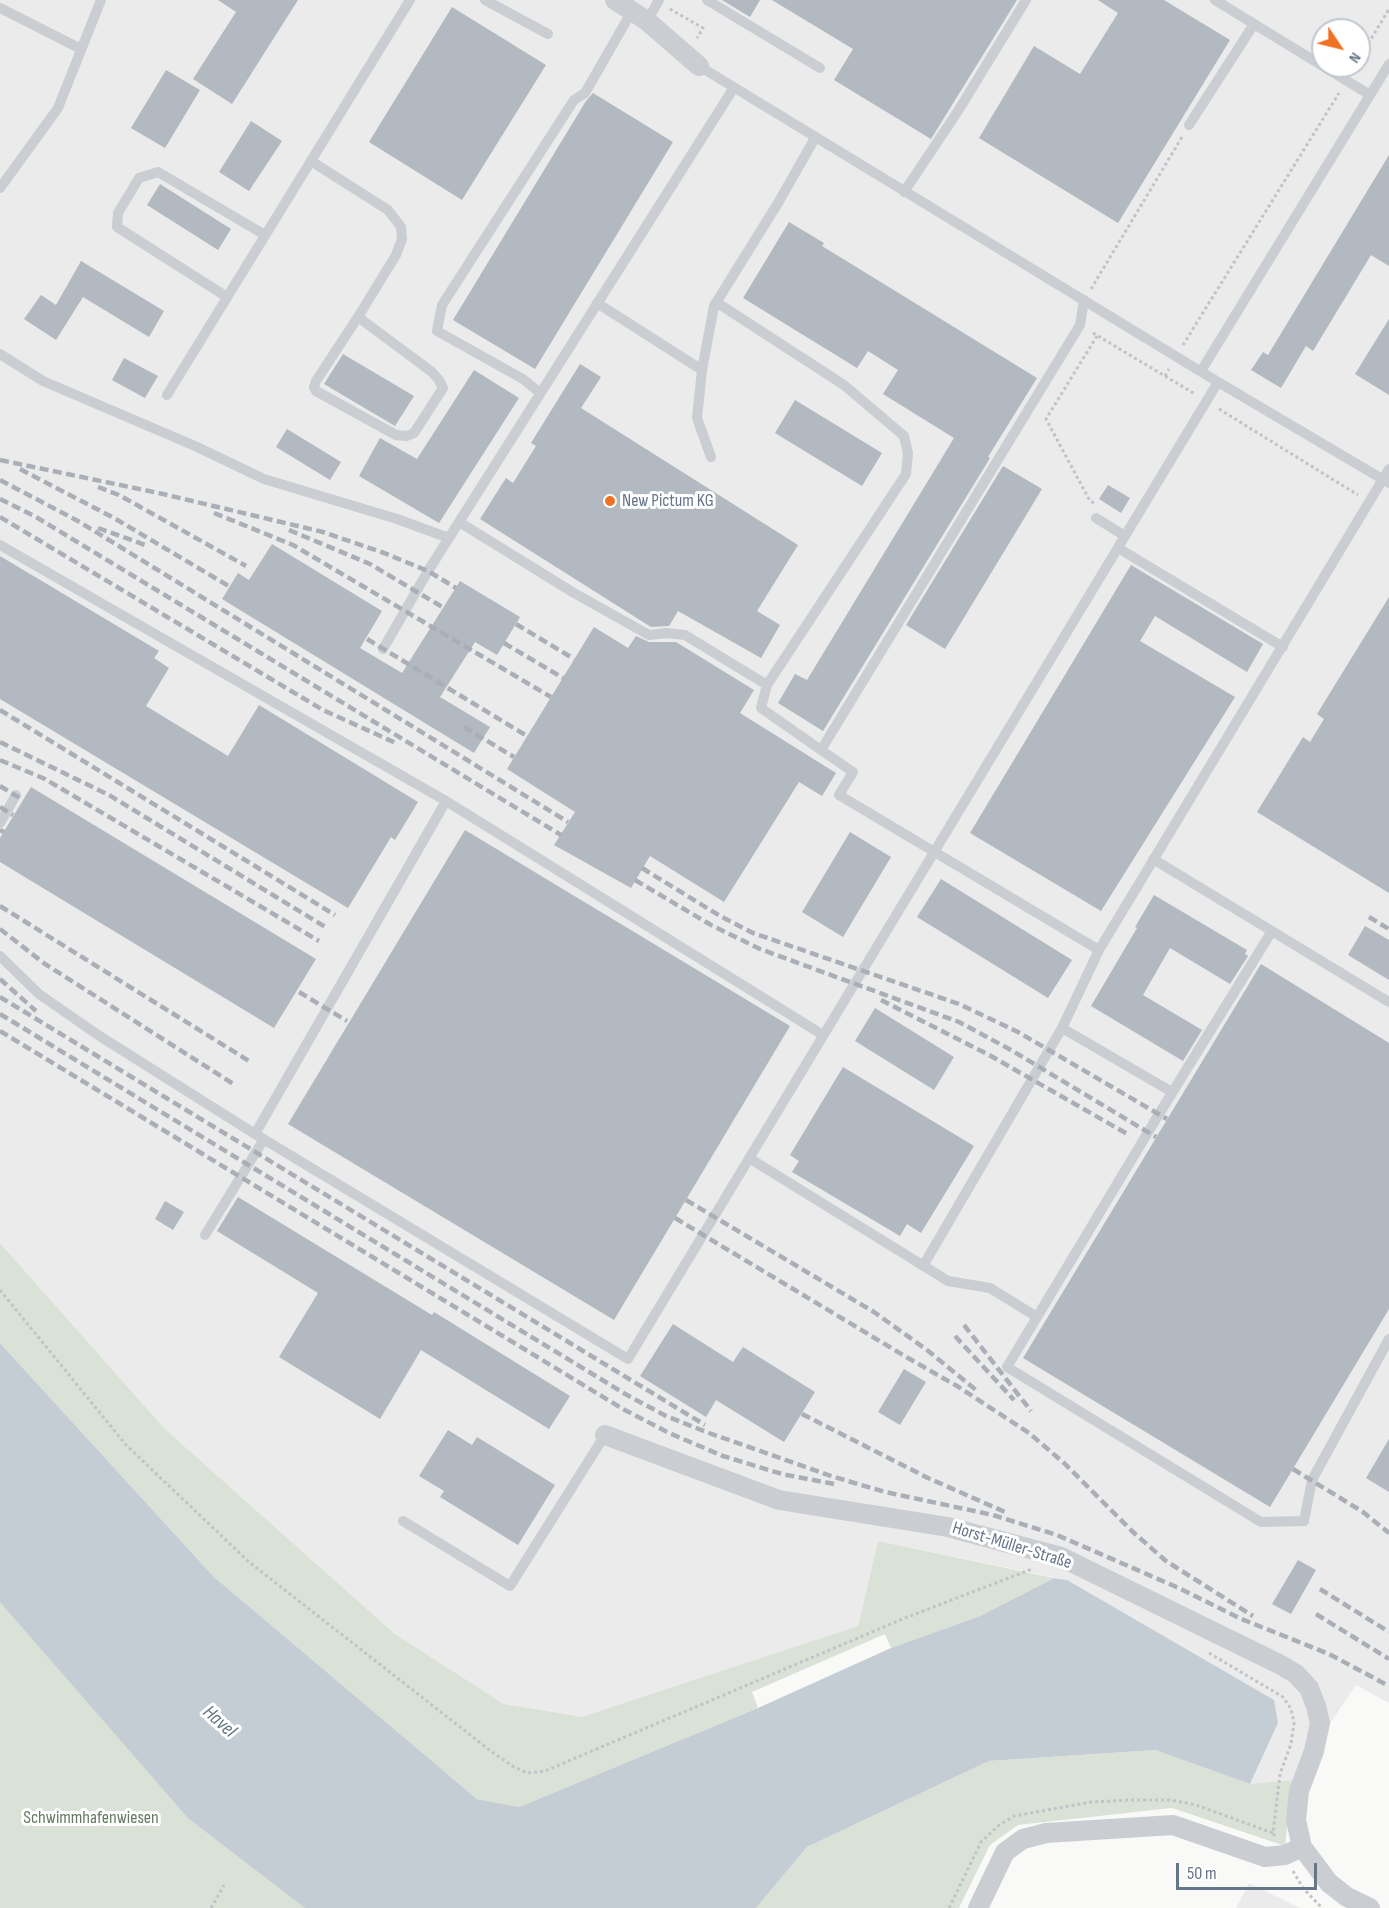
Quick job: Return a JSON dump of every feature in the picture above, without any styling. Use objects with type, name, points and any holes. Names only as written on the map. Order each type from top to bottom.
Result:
[{"type":"street","points":[[615,0],[640,16],[693,61]]},
{"type":"street","name":"Horst-Müller-Straße","points":[[605,1435],[779,1500],[948,1527],[1061,1557],[1296,1674],[1309,1688],[1320,1724],[1314,1751],[1299,1791],[1296,1820],[1302,1847],[1329,1884],[1347,1897],[1370,1908]]},
{"type":"street","points":[[978,1908],[1005,1852],[1023,1839],[1046,1833],[1173,1825],[1265,1857],[1285,1855],[1302,1847]]},
{"type":"lane","points":[[0,189],[58,108],[101,0]]},
{"type":"lane","points":[[167,395],[410,0]]},
{"type":"lane","points":[[485,0],[548,34]]},
{"type":"lane","points":[[707,0],[820,68]]},
{"type":"lane","points":[[904,192],[958,111],[1026,0]]},
{"type":"lane","points":[[1215,0],[1370,95]]},
{"type":"lane","points":[[540,393],[523,380],[437,331],[442,305],[574,100],[585,93],[640,16],[659,1]]},
{"type":"lane","points":[[0,8],[81,49]]},
{"type":"lane","points":[[1189,125],[1254,24]]},
{"type":"lane","points":[[693,61],[733,88],[904,192],[1386,481]]},
{"type":"lane","points":[[1201,371],[1389,64]]},
{"type":"lane","points":[[383,649],[449,538],[733,88]]},
{"type":"lane","points":[[711,457],[697,418],[702,370],[716,302],[778,203],[815,138]]},
{"type":"lane","points":[[311,161],[388,210],[401,227],[402,239],[396,255],[314,387],[316,391],[396,435],[407,436],[414,433],[442,388],[439,380],[432,372],[358,317]]},
{"type":"lane","points":[[227,297],[117,227],[118,213],[139,178],[158,172],[265,235]]},
{"type":"lane","points":[[821,750],[1080,325],[1084,300]]},
{"type":"lane","points":[[716,302],[844,386],[904,436],[908,453],[906,474],[767,685],[761,708],[853,772],[839,795],[1099,950]]},
{"type":"lane","points":[[597,303],[702,370]]},
{"type":"lane","points":[[0,354],[43,381],[195,446],[264,479],[397,519],[449,538]]},
{"type":"lane","points":[[0,956],[39,994],[98,1035],[628,1359],[1218,382]]},
{"type":"lane","points":[[923,1266],[1062,1028],[1099,950],[1370,501],[1386,481],[1389,469]]},
{"type":"lane","points":[[1096,518],[1125,536]]},
{"type":"lane","points":[[459,522],[649,636],[666,633],[685,635],[767,685]]},
{"type":"lane","points":[[0,545],[446,801],[823,1035]]},
{"type":"lane","points":[[1118,548],[1283,647]]},
{"type":"lane","points":[[0,823],[16,795]]},
{"type":"lane","points":[[205,1235],[446,801]]},
{"type":"lane","points":[[1153,859],[1389,1002]]},
{"type":"lane","points":[[1272,931],[1172,1092],[1007,1367],[1261,1522],[1304,1521],[1312,1480],[1389,1339]]},
{"type":"lane","points":[[1062,1028],[1172,1092]]},
{"type":"lane","points":[[749,1158],[948,1281],[990,1288],[1037,1317]]},
{"type":"lane","points":[[403,1521],[510,1586],[605,1435]]},
{"type":"path","points":[[659,1],[703,28],[693,61]]},
{"type":"path","points":[[1371,39],[1389,9]]},
{"type":"path","points":[[1165,376],[1346,81]]},
{"type":"path","points":[[1084,300],[1189,125]]},
{"type":"path","points":[[1080,325],[1370,501]]},
{"type":"path","points":[[1098,336],[1046,419],[1090,501],[1100,507]]},
{"type":"path","points":[[0,1290],[126,1445],[249,1562],[492,1752],[514,1767],[528,1773],[545,1771],[905,1618],[1033,1568],[1040,1569]]},
{"type":"path","points":[[1202,1648],[1283,1697],[1291,1709],[1294,1723],[1291,1744]]},
{"type":"path","points":[[211,1908],[224,1885]]},
{"type":"shaded area","points":[[0,0],[1389,0],[1389,1703],[1356,1685],[1292,1780],[1250,1784],[1278,1723],[1067,1580],[878,1541],[858,1626],[582,1718],[504,1704],[395,1634],[165,1429],[0,1243]]},
{"type":"shaded area","points":[[1249,1883],[1300,1908],[1236,1908]]},
{"type":"green space","points":[[0,1243],[165,1429],[395,1634],[504,1704],[582,1717],[858,1626],[878,1541],[1054,1578],[980,1616],[891,1648],[885,1634],[752,1692],[758,1708],[519,1807],[477,1799],[213,1576],[0,1343]]},
{"type":"green space","name":"Schwimmhafenwiesen","points":[[0,1578],[321,1908],[0,1908]]},
{"type":"green space","points":[[1155,1750],[1250,1784],[1292,1780],[1285,1846],[1172,1808],[1018,1825],[990,1845],[959,1908],[756,1908],[807,1847],[989,1761]]},
{"type":"water","name":"Havel","points":[[0,1343],[213,1576],[477,1799],[519,1807],[758,1708],[891,1648],[980,1616],[1054,1578],[1067,1580],[1274,1700],[1278,1723],[1250,1784],[1155,1750],[989,1761],[807,1847],[756,1908],[305,1908],[188,1818],[0,1602]]},
{"type":"building","points":[[218,0],[298,0],[232,104],[193,79],[236,12]]},
{"type":"building","points":[[722,0],[760,0],[750,17]]},
{"type":"building","points":[[772,0],[1017,0],[931,139],[834,80],[853,49]]},
{"type":"building","points":[[1098,0],[1164,0],[1230,40],[1118,223],[979,138],[1034,46],[1080,74],[1118,13]]},
{"type":"building","points":[[452,7],[546,65],[462,200],[369,142]]},
{"type":"building","points":[[166,70],[200,90],[165,148],[131,128]]},
{"type":"building","points":[[593,93],[673,142],[535,369],[453,320]]},
{"type":"building","points":[[251,121],[282,141],[249,191],[219,172]]},
{"type":"building","points":[[1389,155],[1389,266],[1371,255],[1313,351],[1306,346],[1281,388],[1251,370],[1263,352],[1268,355]]},
{"type":"building","points":[[160,184],[231,229],[218,250],[147,205]]},
{"type":"building","points":[[789,222],[824,243],[822,246],[1037,378],[823,731],[778,703],[795,674],[807,680],[954,438],[883,394],[898,370],[868,351],[857,368],[743,298]]},
{"type":"building","points":[[81,261],[164,311],[149,337],[83,297],[56,340],[24,319],[41,295],[56,305]]},
{"type":"building","points":[[1389,319],[1389,395],[1355,374]]},
{"type":"building","points":[[343,354],[414,396],[395,426],[324,384]]},
{"type":"building","points":[[124,358],[158,376],[145,398],[112,380]]},
{"type":"building","name":"New Pictum KG","points":[[580,364],[601,377],[581,408],[798,545],[757,611],[780,625],[761,658],[678,611],[669,626],[651,627],[480,519],[506,478],[513,483],[536,446],[531,443]]},
{"type":"building","points":[[474,370],[519,398],[439,523],[359,476],[380,438],[417,459]]},
{"type":"building","points":[[795,400],[882,453],[862,486],[775,433]]},
{"type":"building","points":[[287,429],[341,462],[330,480],[276,447]]},
{"type":"building","points":[[1003,466],[1042,489],[945,649],[906,625]]},
{"type":"building","points":[[1108,485],[1130,498],[1121,513],[1099,499]]},
{"type":"building","points":[[272,544],[382,611],[360,648],[402,673],[460,581],[520,617],[497,655],[475,642],[440,697],[490,727],[474,753],[222,599],[238,573],[249,580]]},
{"type":"building","points":[[0,556],[159,651],[154,658],[169,668],[146,706],[228,756],[259,705],[418,802],[395,840],[391,837],[348,908],[0,699]]},
{"type":"building","points":[[1131,565],[1263,644],[1247,672],[1155,616],[1140,641],[1235,697],[1101,911],[970,833]]},
{"type":"building","points":[[1389,597],[1389,893],[1257,812],[1303,737],[1310,742],[1324,719],[1317,714]]},
{"type":"building","points":[[594,627],[628,648],[636,636],[649,642],[676,642],[754,690],[740,713],[836,773],[822,796],[799,782],[724,902],[650,856],[631,888],[554,845],[575,812],[507,769]]},
{"type":"building","points":[[31,787],[316,959],[274,1028],[0,862],[0,838]]},
{"type":"building","points":[[465,830],[790,1026],[614,1320],[288,1124]]},
{"type":"building","points":[[850,832],[891,857],[843,937],[802,912]]},
{"type":"building","points":[[941,879],[1072,960],[1048,998],[917,917]]},
{"type":"building","points":[[1154,895],[1247,950],[1245,954],[1248,956],[1230,984],[1170,948],[1143,995],[1202,1030],[1183,1061],[1091,1006]]},
{"type":"building","points":[[1365,926],[1389,940],[1389,980],[1348,955]]},
{"type":"building","points":[[1261,964],[1389,1043],[1389,1309],[1270,1507],[1023,1358]]},
{"type":"building","points":[[875,1008],[954,1057],[934,1090],[855,1041]]},
{"type":"building","points":[[843,1067],[974,1146],[921,1233],[907,1224],[900,1236],[792,1172],[799,1161],[790,1155]]},
{"type":"building","points":[[238,1197],[432,1315],[434,1312],[570,1396],[549,1429],[421,1350],[380,1419],[279,1357],[318,1293],[217,1231]]},
{"type":"building","points":[[165,1201],[184,1212],[173,1230],[155,1219]]},
{"type":"building","points":[[673,1324],[733,1362],[743,1347],[815,1392],[784,1442],[716,1400],[706,1417],[640,1376]]},
{"type":"building","points":[[904,1369],[926,1382],[900,1425],[878,1412]]},
{"type":"building","points":[[448,1430],[472,1445],[477,1437],[555,1485],[518,1545],[440,1497],[444,1491],[419,1476]]},
{"type":"building","points":[[1389,1439],[1389,1492],[1366,1478]]},
{"type":"building","points":[[1298,1560],[1316,1570],[1291,1614],[1272,1604]]},
{"type":"railway","points":[[0,460],[163,494],[323,532],[428,571],[456,588]]},
{"type":"railway","points":[[20,469],[114,518],[232,588]]},
{"type":"railway","points":[[0,480],[78,521],[568,822]]},
{"type":"railway","points":[[98,487],[119,495],[246,566]]},
{"type":"railway","points":[[0,499],[36,517],[561,835]]},
{"type":"railway","points":[[214,513],[293,545],[551,697]]},
{"type":"railway","points":[[0,517],[323,710],[398,744]]},
{"type":"railway","points":[[98,528],[148,546]]},
{"type":"railway","points":[[289,530],[370,564],[444,608]]},
{"type":"railway","points":[[516,624],[574,659]]},
{"type":"railway","points":[[367,639],[527,736]]},
{"type":"railway","points":[[504,643],[563,678]]},
{"type":"railway","points":[[0,710],[335,915]]},
{"type":"railway","points":[[464,727],[514,757]]},
{"type":"railway","points":[[0,742],[109,795],[327,928]]},
{"type":"railway","points":[[0,760],[45,779],[319,941]]},
{"type":"railway","points":[[0,786],[23,800]]},
{"type":"railway","points":[[0,807],[13,815]]},
{"type":"railway","points":[[0,830],[4,832]]},
{"type":"railway","points":[[642,868],[720,916],[753,933],[959,1004],[1018,1032],[1167,1119]]},
{"type":"railway","points":[[635,880],[711,925],[760,949],[959,1022],[1011,1050],[1156,1137]]},
{"type":"railway","points":[[0,906],[249,1061]]},
{"type":"railway","points":[[1369,917],[1389,929]]},
{"type":"railway","points":[[0,929],[45,964],[235,1085]]},
{"type":"railway","points":[[0,979],[36,1011]]},
{"type":"railway","points":[[299,992],[347,1021]]},
{"type":"railway","points":[[0,997],[705,1425]]},
{"type":"railway","points":[[881,1000],[991,1056],[1129,1135]]},
{"type":"railway","points":[[0,1014],[627,1395],[666,1416],[831,1476],[885,1492],[993,1515],[1057,1535],[1181,1589],[1239,1618],[1329,1654],[1389,1686]]},
{"type":"railway","points":[[0,1031],[623,1409],[669,1433],[723,1456],[782,1474],[834,1484]]},
{"type":"railway","points":[[686,1200],[874,1312],[927,1350],[976,1390]]},
{"type":"railway","points":[[675,1218],[957,1386],[1029,1433],[1064,1463],[1133,1532],[1166,1561],[1253,1616]]},
{"type":"railway","points":[[964,1325],[1031,1411]]},
{"type":"railway","points":[[955,1336],[1014,1400]]},
{"type":"railway","points":[[802,1414],[928,1478],[1005,1512]]},
{"type":"railway","points":[[1293,1469],[1363,1512],[1389,1533]]},
{"type":"railway","points":[[1320,1589],[1389,1632]]},
{"type":"railway","points":[[1316,1614],[1389,1659]]},
{"type":"place","name":"New Pictum KG","points":[[610,501]]}]
